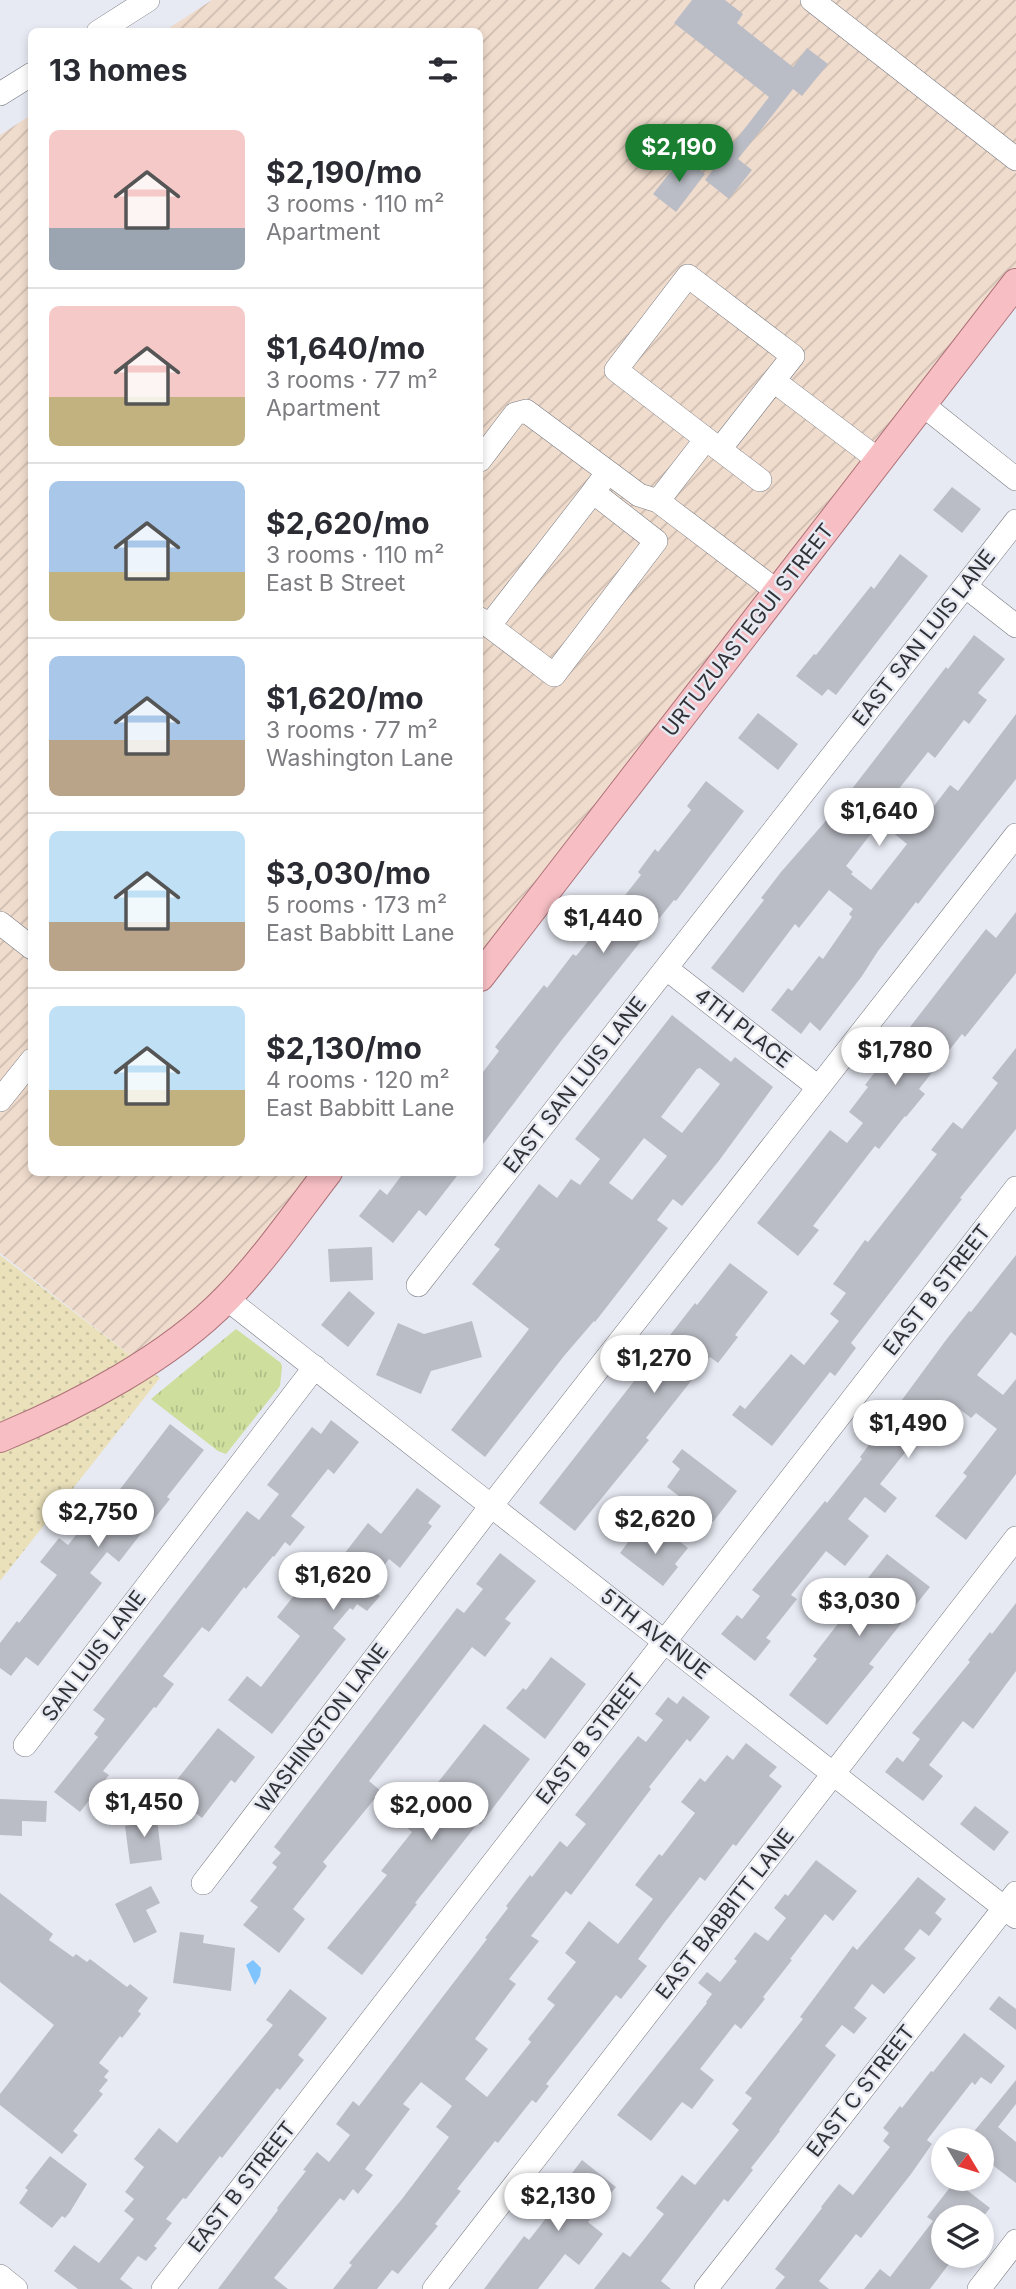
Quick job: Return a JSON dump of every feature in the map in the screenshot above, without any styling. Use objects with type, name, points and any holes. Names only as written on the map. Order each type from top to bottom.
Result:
[{"type":"main road","name":"URTUZUASTEGUI STREET","points":[[483,973],[1016,283]]},
{"type":"main road","points":[[0,1438],[66,1408],[120,1378],[187,1334],[227,1299],[325,1176]]},
{"type":"street","points":[[104,28],[148,0]]},
{"type":"street","points":[[812,0],[1016,159]]},
{"type":"street","points":[[0,94],[28,76]]},
{"type":"street","points":[[658,501],[713,444],[774,381],[793,356],[688,276],[616,370],[713,444],[760,480]]},
{"type":"street","points":[[774,381],[880,460]]},
{"type":"street","points":[[923,405],[1016,479]]},
{"type":"street","points":[[483,456],[515,414],[526,411],[639,495],[658,501],[778,592]]},
{"type":"street","points":[[593,492],[656,541],[554,675],[484,622],[608,472]]},
{"type":"street","name":"EAST SAN LUIS LANE","points":[[418,1285],[1016,521]]},
{"type":"street","points":[[965,586],[1016,626]]},
{"type":"street","name":"WASHINGTON LANE","points":[[203,1883],[491,1506],[1016,835]]},
{"type":"street","points":[[0,923],[28,945]]},
{"type":"street","name":"4TH PLACE","points":[[667,969],[818,1087]]},
{"type":"street","points":[[0,1100],[28,1064]]},
{"type":"street","name":"EAST B STREET","points":[[163,2289],[1016,1188]]},
{"type":"street","name":"5TH AVENUE","points":[[227,1299],[833,1774],[1012,1906]]},
{"type":"street","name":"SAN LUIS LANE","points":[[25,1745],[315,1367]]},
{"type":"street","name":"EAST BABBITT LANE","points":[[434,2289],[1016,1538]]},
{"type":"street","name":"EAST C STREET","points":[[706,2289],[1012,1906]]},
{"type":"street","points":[[979,2289],[1016,2241]]},
{"type":"street","points":[[0,2276],[16,2289]]},
{"type":"shaded area","points":[[212,0],[1016,0],[1016,283],[483,973],[483,28],[169,28]]},
{"type":"shaded area","points":[[28,117],[28,1176],[326,1176],[259,1261],[142,1364],[0,1253],[0,135]]},
{"type":"green space","points":[[236,1329],[281,1363],[282,1367],[280,1386],[226,1454],[218,1451],[151,1399]]},
{"type":"sand","points":[[0,1255],[160,1378],[0,1581]]},
{"type":"water","points":[[253,1960],[261,1968],[255,1985],[246,1965]]},
{"type":"building","points":[[692,0],[725,0],[743,14],[737,23],[793,67],[807,48],[828,64],[802,96],[793,89],[738,159],[752,170],[729,199],[705,180],[769,97],[674,23]]},
{"type":"building","points":[[683,156],[705,174],[676,212],[653,194]]},
{"type":"building","points":[[952,487],[981,509],[962,533],[933,510]]},
{"type":"building","points":[[900,554],[928,576],[836,695],[828,689],[822,696],[796,676],[871,586],[874,589]]},
{"type":"building","points":[[974,635],[1005,659],[978,693],[987,700],[969,724],[964,720],[935,758],[928,752],[894,795],[924,819],[950,785],[958,791],[1016,714],[1016,779],[918,904],[916,902],[820,1031],[810,1022],[801,1034],[771,1010],[788,988],[792,991],[819,956],[823,959],[852,917],[849,914],[853,909],[829,890],[799,928],[795,924],[743,993],[711,968],[764,900],[761,898],[781,872],[838,807],[946,667],[948,669]],"holes":[[[880,822],[907,844],[871,890],[851,874],[853,872],[846,866]]]},
{"type":"building","points":[[758,713],[798,744],[778,770],[738,738]]},
{"type":"building","points":[[706,781],[744,811],[676,901],[674,900],[561,1041],[483,1144],[483,1072],[499,1051],[495,1047],[544,985],[547,988],[573,954],[576,956],[604,922],[641,875],[638,872],[655,849],[658,852],[691,810],[687,806]]},
{"type":"building","points":[[1016,912],[1016,973],[965,1037],[962,1034],[919,1089],[925,1094],[879,1149],[875,1146],[813,1226],[819,1230],[798,1256],[757,1223],[830,1130],[847,1143],[863,1123],[849,1112],[868,1087],[865,1085],[986,929],[996,938]]},
{"type":"building","points":[[672,1015],[731,1062],[735,1057],[773,1087],[682,1206],[673,1199],[657,1220],[668,1228],[485,1457],[451,1430],[529,1329],[472,1284],[500,1249],[494,1245],[539,1184],[557,1198],[571,1179],[580,1185],[600,1159],[575,1139]],"holes":[[[700,1068],[720,1084],[682,1133],[661,1117]],[[644,1138],[667,1156],[632,1200],[609,1183]]]},
{"type":"building","points":[[1016,1048],[1016,1129],[960,1198],[962,1199],[851,1343],[856,1348],[835,1376],[830,1372],[772,1446],[732,1415],[740,1405],[745,1409],[791,1354],[804,1365],[839,1321],[830,1314],[846,1293],[833,1284],[865,1240],[868,1242],[937,1154],[931,1150],[953,1122],[962,1129],[998,1083],[992,1078]]},
{"type":"building","points":[[401,1176],[457,1176],[426,1216],[419,1210],[393,1243],[359,1216],[380,1189],[387,1195]]},
{"type":"building","points":[[372,1247],[373,1280],[330,1282],[328,1249]]},
{"type":"building","points":[[1016,1255],[1016,1336],[1011,1332],[977,1375],[1003,1395],[1016,1379],[1016,1474],[966,1540],[935,1516],[967,1476],[963,1473],[997,1429],[976,1413],[971,1418],[957,1407],[929,1445],[918,1436],[880,1484],[897,1498],[885,1513],[865,1497],[848,1519],[869,1536],[845,1566],[826,1551],[791,1595],[797,1599],[766,1638],[771,1641],[755,1661],[721,1634],[737,1615],[742,1619],[760,1596],[752,1590],[862,1459],[860,1457],[946,1340]]},
{"type":"building","points":[[730,1263],[768,1292],[735,1335],[738,1337],[718,1363],[710,1357],[646,1438],[649,1440],[575,1531],[539,1503],[695,1303],[697,1305]]},
{"type":"building","points":[[349,1291],[375,1313],[348,1347],[321,1325]]},
{"type":"building","points":[[472,1321],[482,1357],[431,1371],[421,1394],[376,1375],[398,1323],[424,1334]]},
{"type":"building","points":[[331,1420],[359,1442],[334,1474],[328,1469],[291,1516],[305,1527],[290,1546],[285,1542],[246,1589],[244,1587],[209,1632],[202,1627],[163,1676],[174,1684],[103,1771],[109,1775],[80,1812],[54,1792],[98,1737],[94,1734],[105,1719],[93,1710],[247,1511],[259,1520],[279,1494],[267,1485],[312,1427],[321,1434]]},
{"type":"building","points":[[170,1424],[204,1450],[167,1497],[170,1499],[119,1562],[107,1552],[90,1573],[102,1583],[38,1666],[26,1657],[11,1676],[0,1668],[0,1643],[57,1575],[40,1562],[59,1538],[68,1545],[96,1510],[101,1514]]},
{"type":"building","points":[[682,1449],[737,1491],[713,1522],[667,1487],[680,1469],[672,1462]]},
{"type":"building","points":[[417,1488],[441,1506],[428,1523],[432,1526],[400,1568],[389,1559],[368,1586],[380,1596],[367,1611],[357,1604],[353,1610],[350,1608],[333,1628],[346,1639],[272,1734],[228,1700],[247,1676],[261,1687],[300,1636],[277,1617],[300,1588],[311,1597],[368,1523],[381,1534]]},
{"type":"building","points":[[665,1530],[688,1548],[663,1586],[620,1553],[635,1533],[652,1546]]},
{"type":"building","points":[[500,1553],[536,1581],[505,1619],[511,1623],[485,1657],[472,1647],[369,1781],[381,1791],[323,1862],[327,1866],[293,1909],[305,1919],[279,1953],[243,1925],[258,1907],[250,1901],[277,1867],[272,1863],[281,1853],[274,1847],[457,1608],[464,1613],[483,1589],[476,1584]]},
{"type":"building","points":[[887,1554],[930,1587],[869,1664],[874,1667],[827,1725],[789,1695],[817,1659],[813,1656],[840,1621],[836,1618]]},
{"type":"building","points":[[1016,1603],[1016,1671],[973,1729],[963,1721],[929,1765],[943,1776],[923,1801],[885,1772],[897,1757],[903,1762],[920,1739],[912,1733],[970,1662],[968,1660],[990,1632],[992,1634]]},
{"type":"building","points":[[551,1657],[586,1684],[545,1739],[506,1708],[523,1688],[526,1690]]},
{"type":"building","points":[[683,1696],[710,1717],[690,1742],[687,1739],[649,1787],[651,1789],[571,1895],[566,1891],[531,1936],[539,1941],[509,1979],[516,1984],[475,2039],[488,2049],[465,2079],[487,2097],[531,2042],[528,2039],[555,2005],[547,1999],[576,1962],[565,1953],[589,1921],[618,1944],[653,1899],[635,1885],[659,1854],[662,1856],[695,1813],[681,1802],[700,1778],[705,1782],[727,1755],[733,1760],[746,1743],[777,1767],[769,1776],[782,1786],[736,1846],[733,1844],[705,1881],[700,1877],[665,1922],[638,1959],[647,1966],[621,1999],[616,1995],[546,2084],[549,2086],[536,2103],[532,2100],[498,2143],[495,2141],[457,2189],[461,2191],[435,2224],[438,2226],[398,2274],[392,2270],[377,2289],[333,2289],[352,2265],[349,2263],[449,2137],[436,2127],[452,2106],[421,2082],[403,2104],[410,2109],[365,2169],[373,2175],[358,2194],[353,2189],[344,2201],[340,2198],[274,2278],[288,2289],[218,2289],[278,2210],[317,2152],[329,2162],[350,2135],[336,2124],[353,2101],[359,2106],[487,1939],[485,1938],[508,1908],[506,1906],[530,1875],[532,1877],[560,1841],[567,1847],[586,1824],[575,1815],[638,1736],[646,1742],[663,1720],[655,1714],[668,1697],[677,1704]]},
{"type":"building","points":[[484,1724],[530,1759],[480,1825],[478,1823],[415,1903],[417,1904],[362,1975],[327,1948],[387,1875],[381,1871],[412,1832],[405,1826],[413,1817],[403,1810],[420,1788],[428,1795]]},
{"type":"building","points":[[218,1728],[255,1757],[235,1783],[231,1780],[202,1818],[168,1791]]},
{"type":"building","points":[[0,1799],[47,1801],[46,1822],[22,1821],[22,1836],[0,1835]]},
{"type":"building","points":[[975,1806],[1009,1832],[994,1851],[960,1824]]},
{"type":"building","points":[[156,1811],[162,1860],[130,1864],[125,1826],[136,1824],[135,1814]]},
{"type":"building","points":[[816,1860],[857,1891],[833,1921],[825,1914],[741,2029],[735,2024],[700,2069],[714,2080],[692,2109],[682,2102],[651,2141],[617,2115],[707,2003],[712,1994],[698,1983],[707,1972],[720,1982],[755,1932],[768,1941],[786,1918],[774,1908],[785,1894],[788,1896]]},
{"type":"building","points":[[918,1877],[946,1899],[935,1913],[942,1919],[929,1936],[920,1929],[904,1949],[916,1958],[884,1994],[872,1984],[854,2008],[867,2018],[854,2034],[842,2025],[825,2046],[836,2055],[751,2168],[753,2170],[728,2202],[724,2199],[661,2281],[671,2289],[594,2289],[623,2252],[630,2257],[664,2214],[656,2208],[682,2175],[695,2185],[739,2130],[732,2124],[752,2098],[745,2093],[803,2019],[800,2017],[853,1946],[857,1950]]},
{"type":"building","points":[[151,1886],[160,1903],[146,1910],[157,1932],[134,1943],[115,1904]]},
{"type":"building","points":[[0,1893],[53,1934],[49,1940],[73,1957],[76,1954],[87,1962],[90,1959],[127,1987],[130,1984],[148,1998],[138,2011],[141,2014],[99,2063],[109,2071],[104,2077],[108,2080],[99,2091],[103,2094],[73,2131],[78,2135],[62,2154],[0,2105],[0,2094],[54,2025],[0,1982]]},
{"type":"building","points":[[180,1932],[204,1935],[203,1943],[235,1948],[231,1991],[173,1983]]},
{"type":"building","points":[[290,1989],[327,2018],[298,2055],[304,2060],[280,2090],[277,2088],[222,2158],[220,2156],[186,2199],[183,2198],[166,2219],[172,2223],[154,2246],[157,2248],[146,2261],[138,2256],[120,2279],[133,2289],[78,2289],[54,2271],[74,2245],[99,2263],[134,2219],[124,2211],[134,2199],[125,2192],[144,2167],[134,2159],[159,2128],[177,2143],[273,2025],[266,2020]]},
{"type":"building","points":[[999,1996],[1016,2009],[1016,2030],[989,2009]]},
{"type":"building","points":[[964,2033],[1005,2066],[991,2084],[981,2077],[975,2085],[972,2082],[936,2128],[931,2128],[931,2135],[927,2140],[931,2145],[911,2174],[861,2238],[856,2234],[819,2281],[829,2289],[775,2289],[785,2277],[775,2269],[839,2184],[853,2195],[890,2147],[883,2141],[889,2133],[883,2128],[931,2071],[933,2072]]},
{"type":"building","points":[[1016,2080],[1016,2104],[998,2127],[1016,2142],[1016,2183],[994,2166],[994,2128],[977,2128]]},
{"type":"building","points":[[50,2156],[87,2184],[70,2212],[65,2218],[62,2216],[52,2228],[19,2203],[28,2190],[25,2188]]},
{"type":"building","points":[[582,2160],[616,2187],[588,2222],[603,2234],[579,2265],[565,2254],[538,2289],[484,2289],[524,2236],[529,2240],[564,2195],[559,2190]]},
{"type":"building","points":[[947,2191],[968,2191],[986,2205],[936,2205]]},
{"type":"building","points":[[931,2224],[931,2268],[946,2268],[930,2289],[864,2289],[880,2269],[890,2277]]}]
